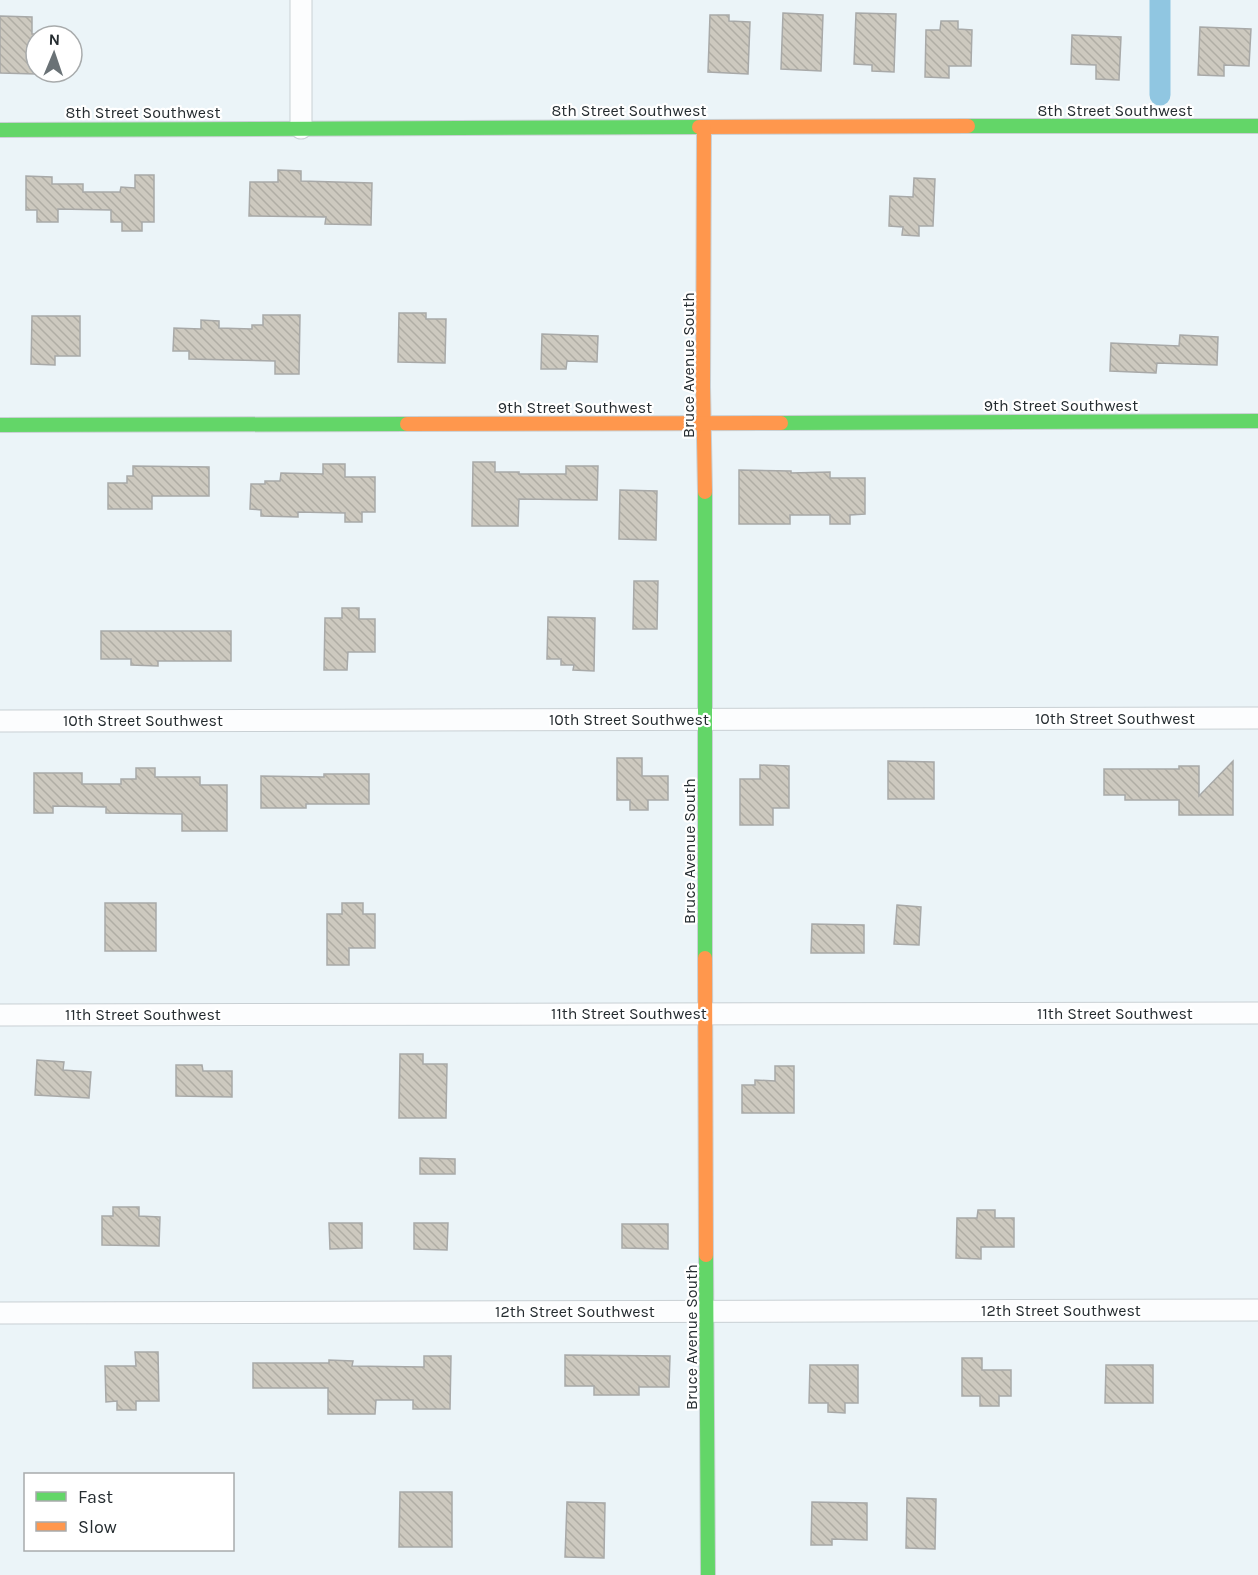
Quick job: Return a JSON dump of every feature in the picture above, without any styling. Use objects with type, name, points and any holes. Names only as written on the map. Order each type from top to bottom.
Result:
[{"type":"street","points":[[301,0],[302,128]]},
{"type":"street","name":"8th Street Southwest","points":[[0,130],[1258,126]]},
{"type":"street","name":"Bruce Avenue South","points":[[704,127],[708,1575]]},
{"type":"street","name":"9th Street Southwest","points":[[0,425],[1258,421]]},
{"type":"street","name":"10th Street Southwest","points":[[0,721],[1258,718]]},
{"type":"street","name":"11th Street Southwest","points":[[0,1015],[1258,1013]]},
{"type":"street","name":"12th Street Southwest","points":[[0,1313],[1258,1310]]},
{"type":"building","points":[[783,13],[823,15],[821,71],[781,69]]},
{"type":"building","points":[[856,13],[896,14],[894,72],[872,71],[872,65],[854,64]]},
{"type":"building","points":[[710,15],[729,15],[729,21],[750,22],[748,74],[708,72]]},
{"type":"building","points":[[0,16],[32,17],[32,24],[24,24],[24,74],[0,73]]},
{"type":"building","points":[[941,21],[958,21],[958,29],[972,30],[971,66],[949,66],[949,78],[925,77],[926,30],[940,30]]},
{"type":"building","points":[[1200,27],[1251,29],[1249,66],[1224,65],[1224,76],[1198,75]]},
{"type":"building","points":[[1072,35],[1121,37],[1119,80],[1096,79],[1096,65],[1071,64]]},
{"type":"building","points":[[278,170],[301,171],[301,181],[372,183],[371,225],[325,224],[326,217],[249,216],[250,182],[278,182]]},
{"type":"building","points":[[135,175],[154,175],[154,222],[142,222],[142,231],[122,231],[122,222],[111,222],[111,210],[58,209],[58,222],[37,222],[37,210],[26,210],[26,176],[52,177],[52,184],[83,184],[83,192],[120,192],[121,187],[135,188]]},
{"type":"building","points":[[914,178],[935,179],[933,226],[919,226],[919,236],[902,235],[903,227],[889,226],[890,196],[913,197]]},
{"type":"building","points":[[399,313],[426,313],[426,319],[446,319],[445,363],[398,362]]},
{"type":"building","points":[[263,315],[300,315],[299,374],[275,374],[275,361],[189,359],[189,351],[173,351],[174,328],[201,329],[201,320],[219,321],[219,328],[252,329],[252,325],[263,325]]},
{"type":"building","points":[[32,316],[80,316],[80,356],[55,356],[55,365],[31,364]]},
{"type":"building","points":[[542,334],[598,336],[597,362],[567,361],[566,369],[541,369]]},
{"type":"building","points":[[1180,335],[1218,337],[1217,365],[1157,363],[1156,373],[1110,371],[1111,343],[1179,346]]},
{"type":"building","points":[[473,462],[495,462],[495,472],[519,472],[519,474],[566,474],[566,466],[598,466],[597,500],[519,499],[518,526],[472,526]]},
{"type":"building","points":[[323,464],[345,464],[345,477],[375,477],[375,512],[362,512],[362,522],[345,522],[345,513],[298,512],[298,517],[261,516],[261,510],[250,509],[251,484],[280,481],[281,473],[323,474]]},
{"type":"building","points":[[133,466],[209,467],[209,496],[152,496],[152,509],[108,509],[108,483],[127,483],[127,476],[133,476]]},
{"type":"building","points":[[739,470],[791,471],[791,473],[830,472],[830,478],[865,478],[865,514],[850,515],[850,524],[830,524],[830,515],[790,515],[790,524],[739,524]]},
{"type":"building","points":[[620,490],[657,491],[656,540],[619,539]]},
{"type":"building","points":[[634,581],[658,581],[657,629],[633,629]]},
{"type":"building","points":[[342,608],[359,608],[359,619],[375,619],[375,652],[348,652],[347,670],[324,670],[325,618],[342,618]]},
{"type":"building","points":[[548,617],[595,618],[594,671],[573,670],[574,665],[561,665],[561,659],[547,659]]},
{"type":"building","points":[[101,631],[231,631],[231,661],[158,661],[158,666],[131,665],[131,659],[101,659]]},
{"type":"building","points":[[617,758],[642,758],[642,776],[668,776],[668,800],[648,800],[648,810],[630,810],[630,800],[617,800]]},
{"type":"building","points":[[888,761],[934,762],[934,799],[888,799]]},
{"type":"building","points":[[1233,761],[1233,815],[1179,815],[1179,800],[1125,800],[1125,795],[1104,795],[1104,769],[1179,769],[1179,766],[1199,766],[1199,796]]},
{"type":"building","points":[[760,765],[789,766],[789,808],[773,808],[773,825],[740,825],[740,779],[760,779]]},
{"type":"building","points":[[136,768],[155,768],[155,777],[200,777],[200,785],[227,785],[227,831],[182,831],[182,814],[106,813],[106,807],[53,806],[53,813],[34,813],[34,773],[82,773],[82,784],[121,784],[121,779],[136,779]]},
{"type":"building","points":[[324,774],[369,774],[369,804],[306,804],[306,808],[261,808],[261,776],[324,777]]},
{"type":"building","points":[[105,903],[156,903],[156,951],[105,951]]},
{"type":"building","points":[[342,903],[363,903],[363,914],[375,914],[375,948],[349,948],[349,965],[327,965],[327,914],[342,914]]},
{"type":"building","points":[[897,905],[921,907],[919,945],[894,944]]},
{"type":"building","points":[[812,924],[864,925],[864,953],[811,953]]},
{"type":"building","points":[[400,1054],[423,1054],[423,1064],[447,1064],[446,1118],[399,1118]]},
{"type":"building","points":[[37,1060],[64,1062],[63,1070],[91,1072],[89,1098],[35,1095]]},
{"type":"building","points":[[176,1065],[202,1065],[203,1071],[232,1071],[232,1097],[176,1096]]},
{"type":"building","points":[[775,1066],[794,1066],[794,1113],[742,1113],[742,1085],[755,1085],[755,1080],[775,1081]]},
{"type":"building","points":[[420,1158],[455,1159],[455,1174],[420,1174]]},
{"type":"building","points":[[113,1207],[139,1207],[139,1216],[160,1217],[159,1246],[102,1245],[102,1216],[113,1216]]},
{"type":"building","points":[[978,1210],[995,1210],[995,1218],[1014,1218],[1014,1247],[981,1247],[981,1259],[956,1258],[957,1218],[977,1218]]},
{"type":"building","points":[[329,1223],[362,1223],[362,1248],[330,1249]]},
{"type":"building","points":[[414,1223],[448,1223],[447,1250],[414,1249]]},
{"type":"building","points":[[622,1224],[668,1224],[668,1249],[622,1248]]},
{"type":"building","points":[[135,1352],[158,1352],[159,1401],[136,1401],[136,1410],[117,1410],[117,1401],[106,1402],[105,1366],[136,1366]]},
{"type":"building","points":[[565,1355],[670,1356],[669,1387],[639,1387],[639,1395],[594,1395],[594,1386],[565,1386]]},
{"type":"building","points":[[424,1356],[451,1356],[450,1409],[413,1409],[413,1400],[376,1400],[375,1414],[328,1414],[328,1388],[253,1388],[253,1363],[329,1363],[329,1360],[353,1361],[352,1366],[424,1367]]},
{"type":"building","points":[[962,1358],[982,1358],[982,1370],[1011,1370],[1011,1396],[999,1396],[999,1406],[980,1406],[980,1396],[962,1396]]},
{"type":"building","points":[[810,1365],[858,1365],[858,1403],[845,1403],[845,1413],[828,1412],[828,1403],[809,1403]]},
{"type":"building","points":[[1106,1365],[1153,1365],[1153,1403],[1105,1403]]},
{"type":"building","points":[[400,1492],[452,1492],[452,1547],[399,1547]]},
{"type":"building","points":[[907,1498],[936,1499],[935,1549],[906,1548]]},
{"type":"building","points":[[567,1502],[605,1503],[604,1558],[565,1557]]},
{"type":"building","points":[[812,1502],[867,1503],[867,1540],[832,1539],[832,1545],[811,1545]]},
{"type":"waterway","points":[[1160,0],[1160,95]]},
{"type":"traffic: fast","points":[[968,126],[1258,126]]},
{"type":"traffic: fast","points":[[0,130],[699,127]]},
{"type":"traffic: fast","points":[[781,423],[1258,421]]},
{"type":"traffic: fast","points":[[0,425],[407,424]]},
{"type":"traffic: fast","points":[[705,492],[705,958]]},
{"type":"traffic: fast","points":[[706,1255],[708,1575]]},
{"type":"traffic: slow","points":[[699,127],[968,126]]},
{"type":"traffic: slow","points":[[704,127],[705,492]]},
{"type":"traffic: slow","points":[[407,424],[781,423]]},
{"type":"traffic: slow","points":[[705,958],[706,1255]]}]
